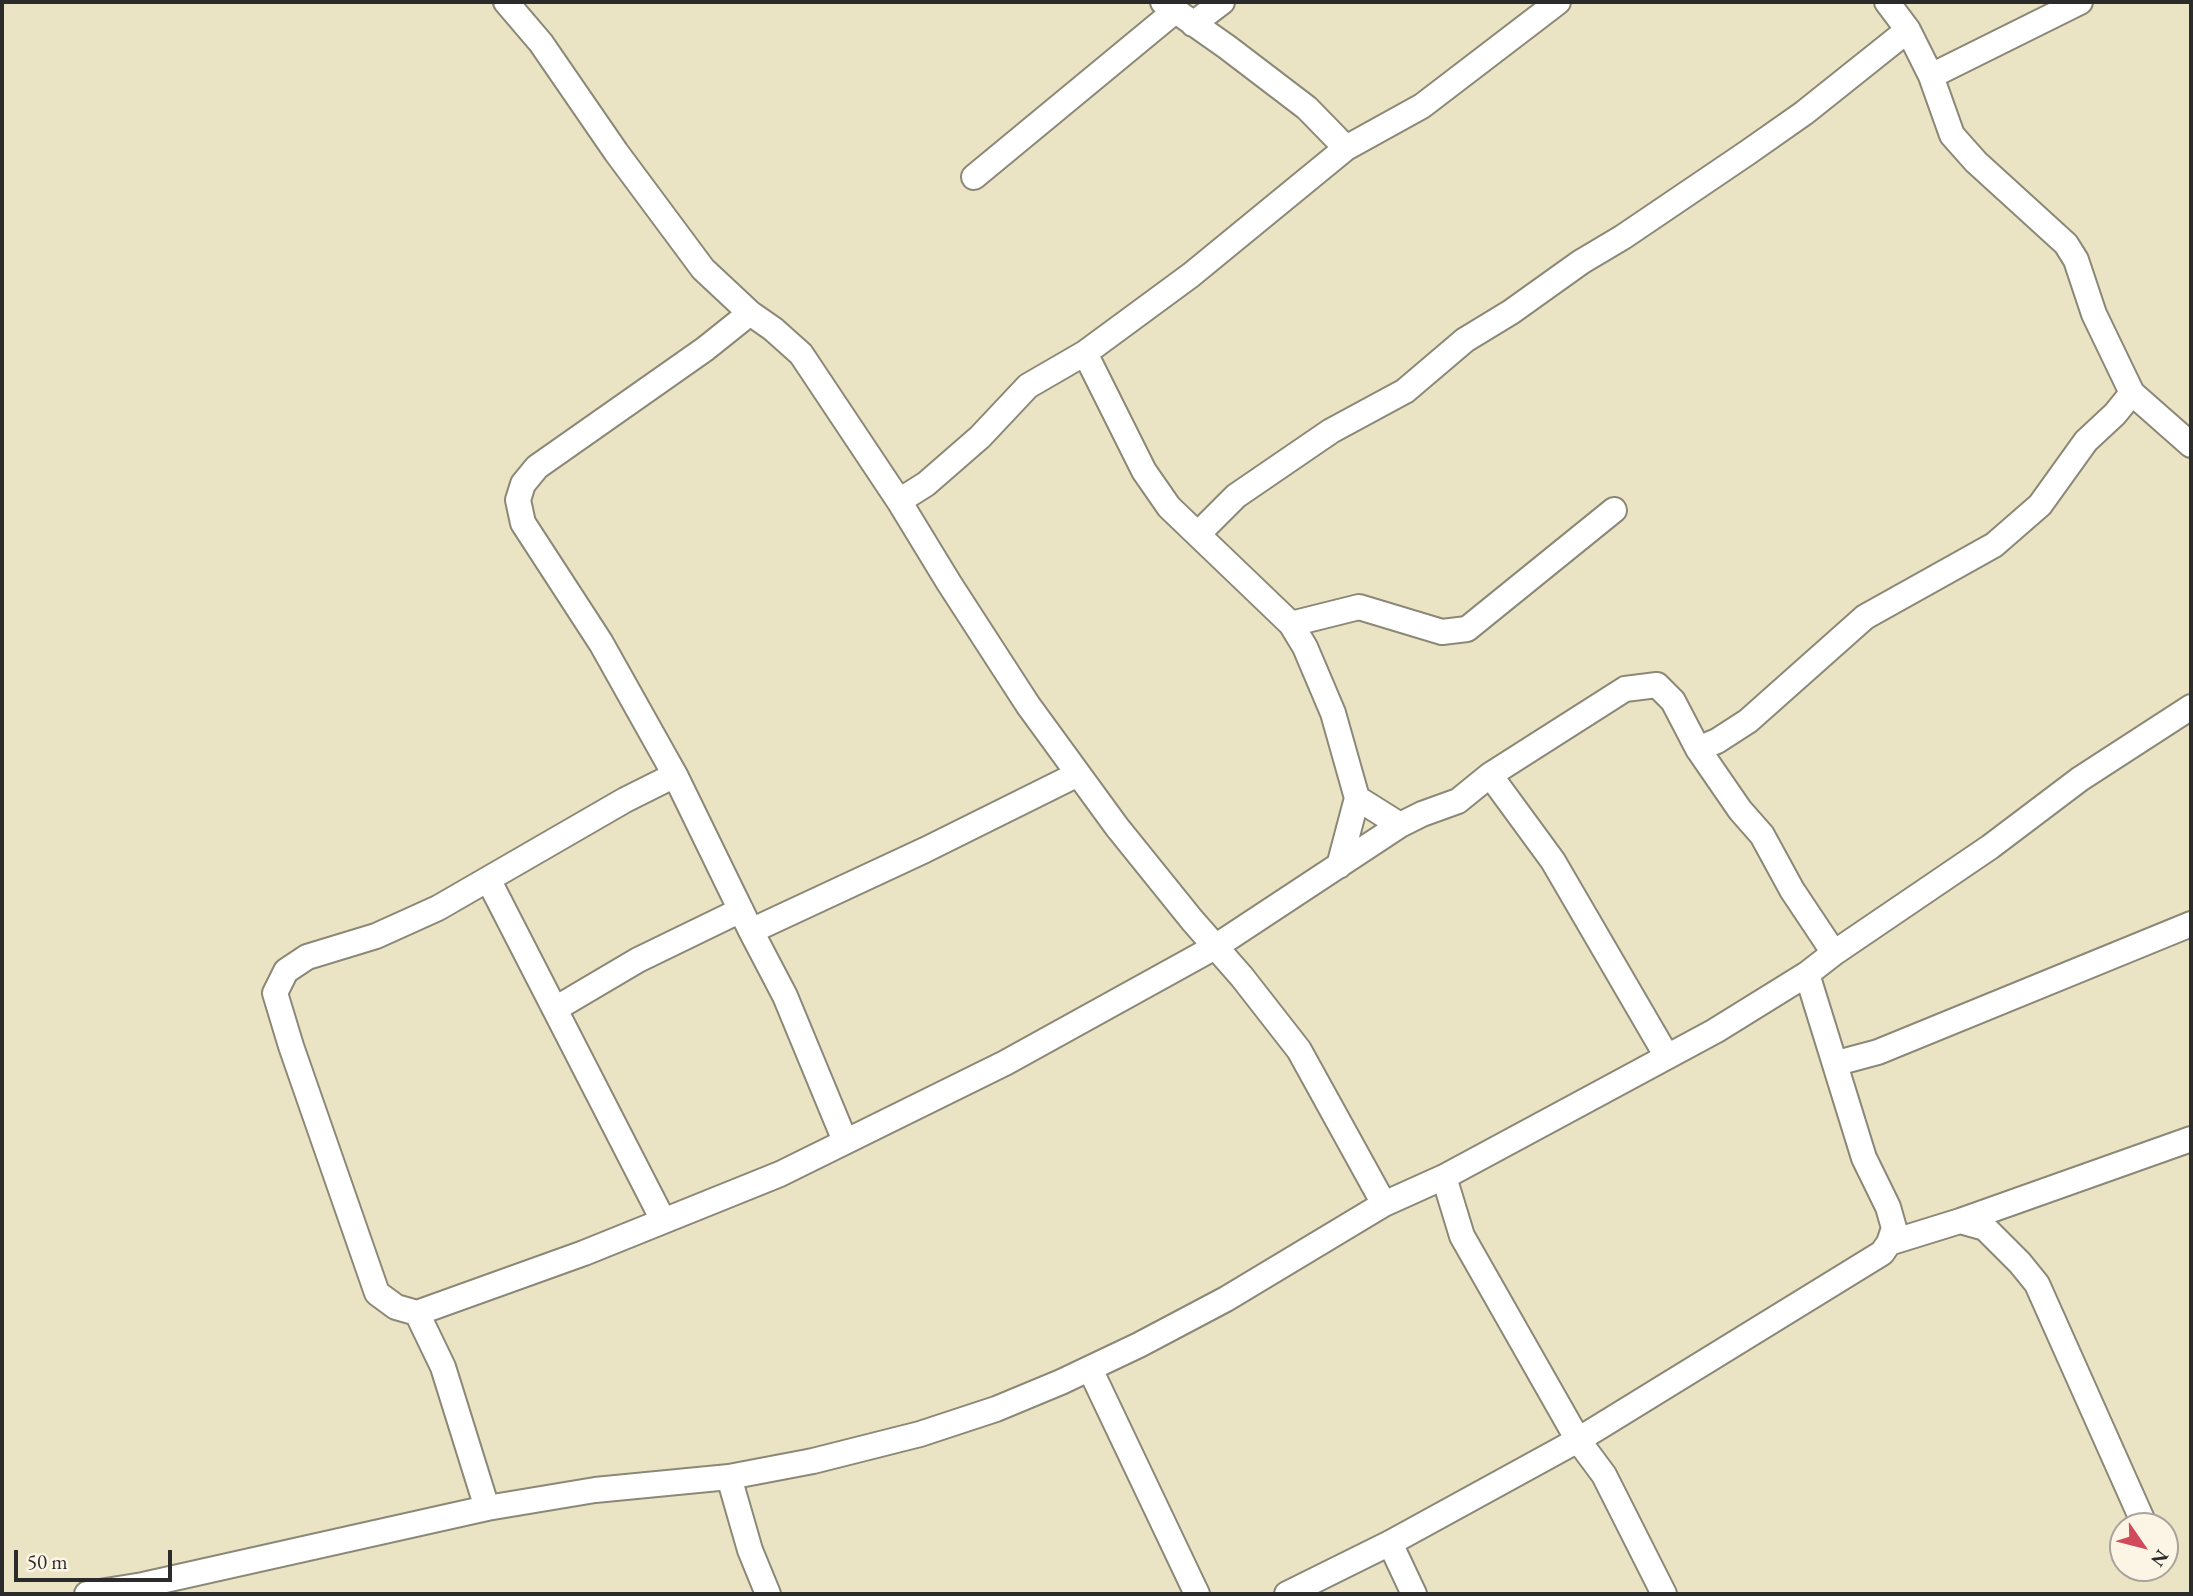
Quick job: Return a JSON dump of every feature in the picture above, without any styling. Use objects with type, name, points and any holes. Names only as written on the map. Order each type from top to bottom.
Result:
[{"type":"street","points":[[506,2],[541,43],[616,152],[703,269],[750,313],[801,354],[899,501],[1028,705],[1117,827],[1299,1050],[1384,1204]]},
{"type":"street","points":[[974,177],[1177,12],[1222,2]]},
{"type":"street","points":[[1887,2],[1908,30],[1931,76],[1952,135],[1976,162],[2066,244],[2076,260],[2094,314],[2132,393],[2191,445]]},
{"type":"street","points":[[1931,76],[2080,2]]},
{"type":"street","points":[[899,501],[926,484],[980,437],[1028,386],[1085,353],[1191,275],[1346,148],[1422,106],[1546,6]]},
{"type":"street","points":[[1177,12],[1307,108],[1346,148]]},
{"type":"street","points":[[1198,534],[1236,496],[1331,431],[1405,391],[1465,340],[1511,312],[1804,113],[1908,30]]},
{"type":"street","points":[[750,313],[705,349],[537,467],[523,484],[518,500],[523,523],[601,643],[675,775],[785,996],[845,1141]]},
{"type":"street","points":[[1085,353],[1144,471],[1169,506],[1291,624],[1306,647],[1333,713],[1357,798],[1339,866]]},
{"type":"street","points":[[1698,749],[1717,741],[1748,720],[1865,617],[1994,545],[2040,505],[2086,442],[2132,393]]},
{"type":"street","points":[[1291,624],[1359,607],[1443,632],[1467,629],[1614,510]]},
{"type":"street","points":[[675,775],[625,800],[439,908],[376,936],[307,957],[286,971],[275,993],[291,1046],[377,1293],[396,1307],[417,1313],[583,1252],[780,1174],[1005,1063],[1215,947],[1400,825],[1458,801],[1490,775],[1625,689],[1657,685],[1673,701],[1698,749],[1740,810],[1762,835],[1792,890],[1834,953]]},
{"type":"street","points":[[87,1594],[145,1590],[487,1508],[595,1490],[729,1477],[813,1461],[920,1434],[996,1409],[1090,1369],[1226,1299],[1384,1204],[1444,1177],[1666,1055],[1715,1031],[1807,974],[1990,847],[2080,779],[2191,707]]},
{"type":"street","points":[[555,1009],[638,960],[925,850],[1078,774]]},
{"type":"street","points":[[1490,775],[1553,862],[1666,1055]]},
{"type":"street","points":[[1357,798],[1400,825]]},
{"type":"street","points":[[489,881],[663,1220]]},
{"type":"street","points":[[1837,1063],[1878,1052],[2191,924]]},
{"type":"street","points":[[1287,1594],[1390,1544],[1578,1440],[1882,1253],[1894,1228],[1888,1207],[1864,1158],[1837,1063],[1807,974]]},
{"type":"street","points":[[1889,1243],[1960,1221],[2191,1139]]},
{"type":"street","points":[[1444,1177],[1462,1236],[1578,1440],[1604,1475],[1664,1594]]},
{"type":"street","points":[[1960,1221],[1986,1228],[2021,1263],[2036,1284],[2139,1512]]},
{"type":"street","points":[[417,1313],[443,1367],[487,1508]]},
{"type":"street","points":[[1090,1369],[1197,1594]]},
{"type":"street","points":[[729,1477],[750,1550],[768,1594]]},
{"type":"street","points":[[1390,1544],[1413,1594]]}]
